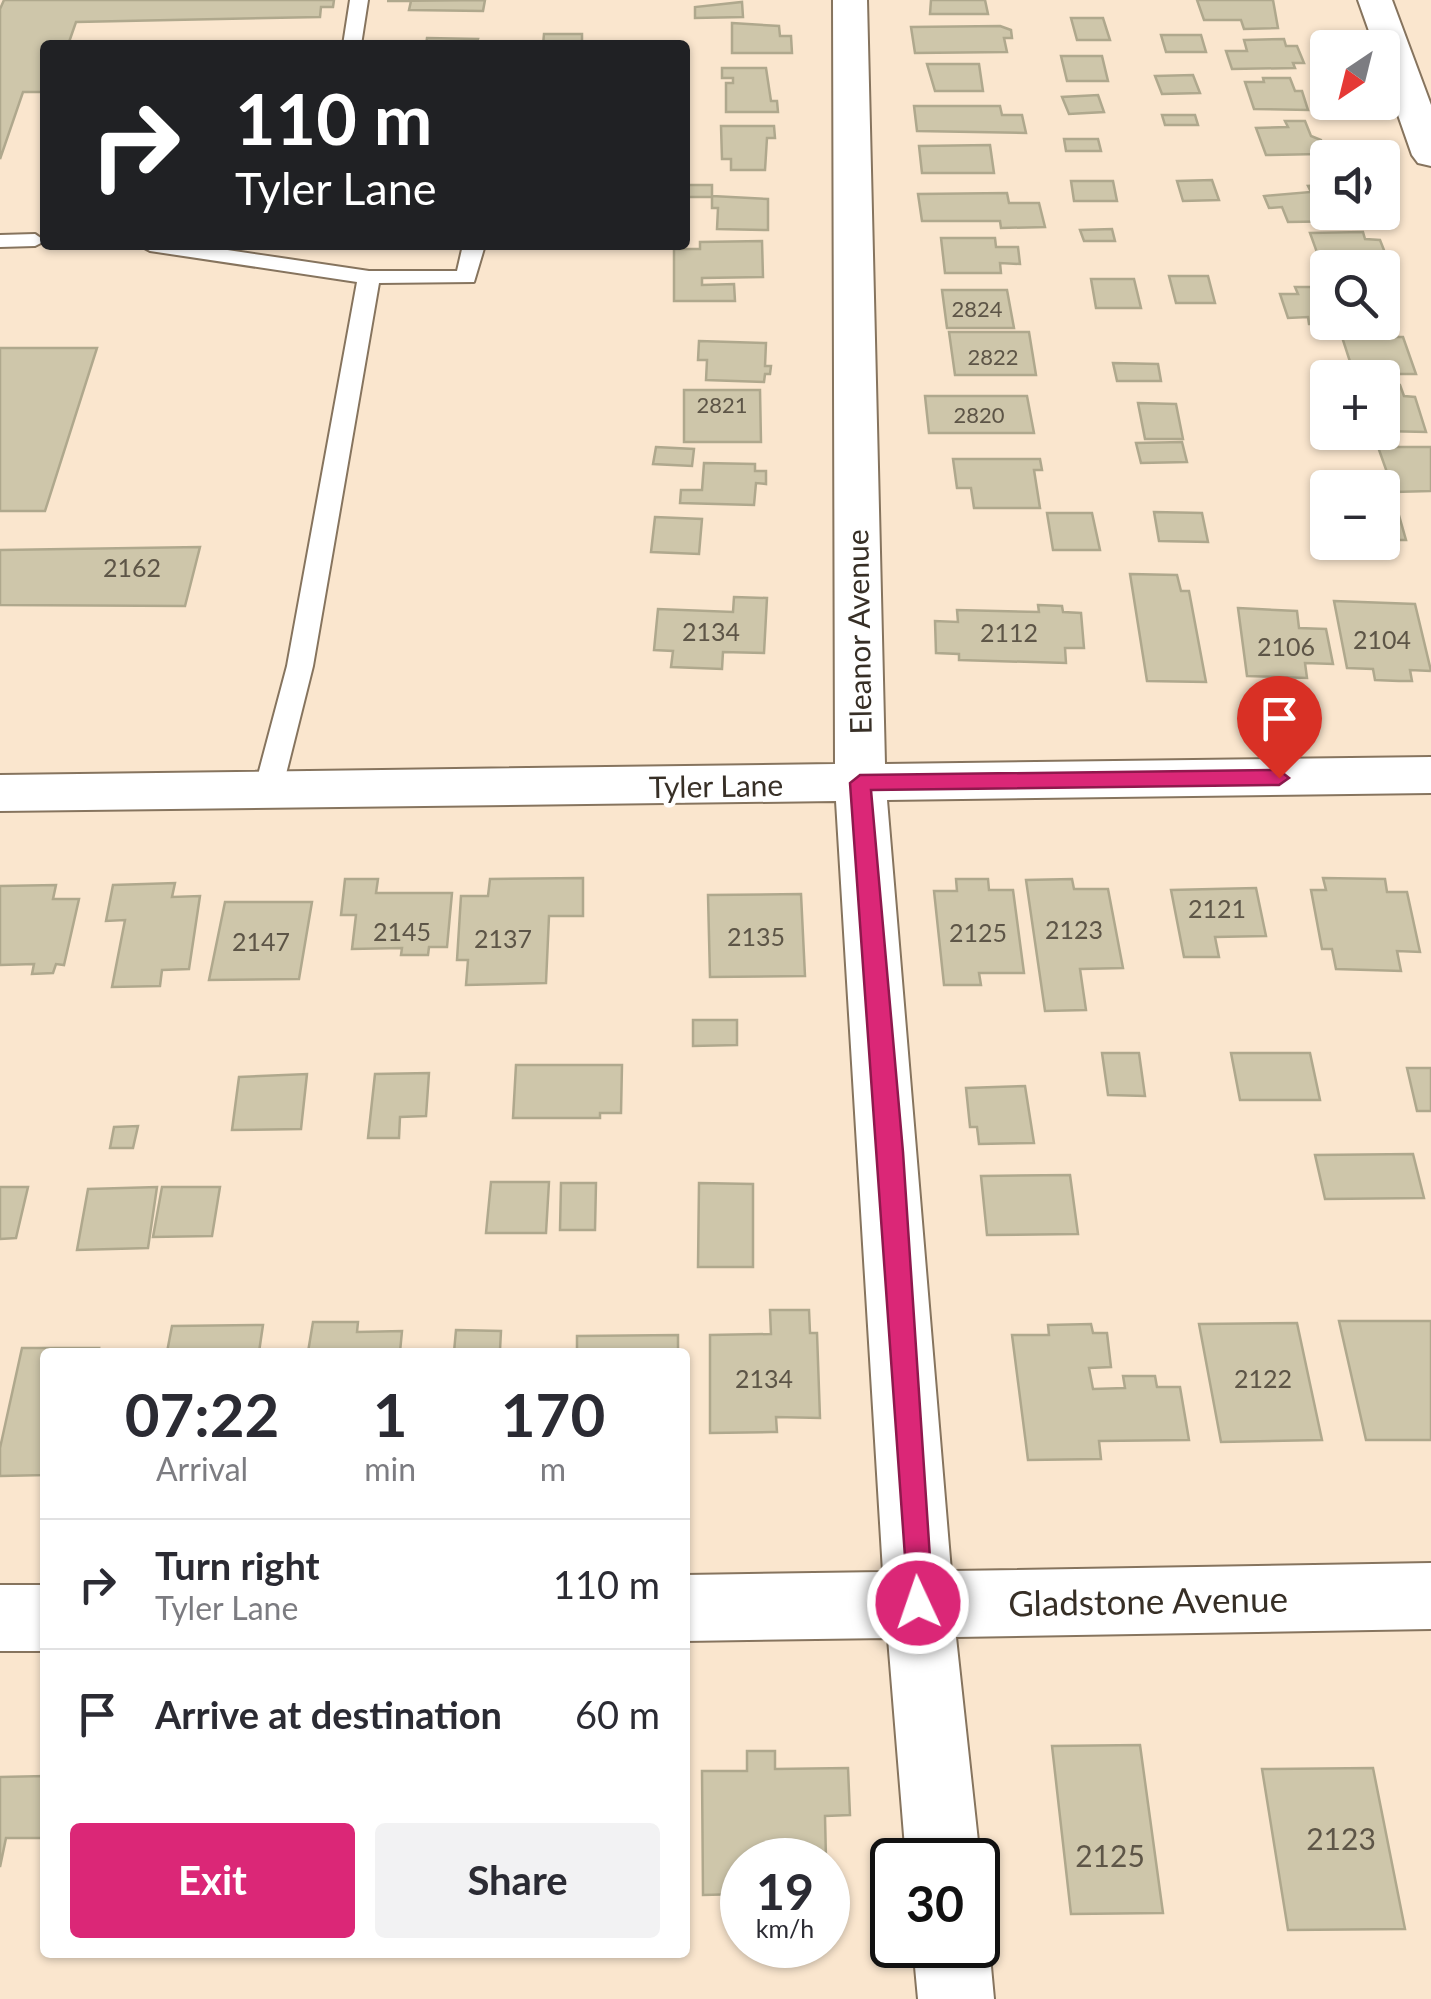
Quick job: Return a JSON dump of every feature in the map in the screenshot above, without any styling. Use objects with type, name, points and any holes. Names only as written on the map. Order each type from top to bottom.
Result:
[{"type":"street","name":"Eleanor Avenue","points":[[850,0],[860,783],[890,1152],[918,1603],[941,1838]]},
{"type":"street","points":[[1375,0],[1431,155]]},
{"type":"street","name":"Tyler Lane","points":[[0,793],[1431,776]]},
{"type":"street","name":"Gladstone Avenue","points":[[690,1608],[1431,1596]]},
{"type":"street","points":[[0,1618],[40,1618]]},
{"type":"street","points":[[953,1968],[956,1999]]},
{"type":"lane","points":[[353,40],[359,0]]},
{"type":"lane","points":[[0,241],[40,235]]},
{"type":"lane","points":[[183,250],[369,278],[466,277],[473,250]]},
{"type":"lane","points":[[268,790],[300,666],[369,278]]},
{"type":"building","points":[[4,0],[334,0],[333,7],[321,7],[320,17],[76,22],[70,40],[40,40],[40,92],[23,92],[0,159],[0,9]]},
{"type":"building","points":[[485,0],[483,11],[409,10],[411,1],[387,1]]},
{"type":"building","points":[[931,0],[985,0],[988,14],[930,14]]},
{"type":"building","points":[[1197,0],[1273,0],[1278,28],[1244,29],[1241,20],[1204,20]]},
{"type":"building","points":[[742,2],[743,17],[695,18],[695,7]]},
{"type":"building","points":[[1071,18],[1103,18],[1110,40],[1077,40]]},
{"type":"building","points":[[732,23],[779,26],[780,36],[791,36],[792,53],[732,53]]},
{"type":"building","points":[[1000,26],[1011,30],[1012,38],[1004,38],[1007,52],[915,53],[911,27]]},
{"type":"building","points":[[544,34],[582,34],[582,40],[543,40]]},
{"type":"building","points":[[1161,35],[1201,35],[1206,52],[1166,52]]},
{"type":"building","points":[[427,38],[478,39],[478,40]]},
{"type":"building","points":[[1284,39],[1286,46],[1297,46],[1304,63],[1293,63],[1295,68],[1232,69],[1226,51],[1247,51],[1244,40]]},
{"type":"building","points":[[1061,56],[1102,56],[1108,81],[1067,81]]},
{"type":"building","points":[[927,64],[979,64],[983,91],[935,91]]},
{"type":"building","points":[[722,68],[766,68],[771,101],[777,101],[778,112],[726,112],[726,83],[733,83],[733,78],[722,78]]},
{"type":"building","points":[[1193,75],[1200,93],[1162,94],[1155,76]]},
{"type":"building","points":[[1263,78],[1290,78],[1295,91],[1302,91],[1308,110],[1254,109],[1245,82],[1264,82]]},
{"type":"building","points":[[1098,95],[1104,112],[1069,114],[1062,97]]},
{"type":"building","points":[[914,106],[1000,106],[1002,115],[1022,115],[1026,133],[917,131]]},
{"type":"building","points":[[1162,115],[1195,115],[1198,125],[1165,125]]},
{"type":"building","points":[[1285,121],[1305,121],[1311,136],[1321,140],[1310,140],[1310,154],[1266,155],[1256,128],[1288,127]]},
{"type":"building","points":[[721,126],[774,126],[775,138],[767,138],[765,170],[731,170],[731,159],[722,159]]},
{"type":"building","points":[[1064,139],[1098,139],[1101,151],[1066,151]]},
{"type":"building","points":[[990,145],[994,173],[922,173],[919,146]]},
{"type":"building","points":[[1212,180],[1219,200],[1183,201],[1177,181]]},
{"type":"building","points":[[1071,181],[1113,181],[1117,201],[1074,201]]},
{"type":"building","points":[[690,185],[712,185],[712,197],[690,197]]},
{"type":"building","points":[[1310,192],[1310,222],[1288,222],[1282,207],[1269,208],[1264,196]]},
{"type":"building","points":[[1007,193],[1009,203],[1039,203],[1045,227],[1001,228],[1000,221],[922,221],[918,194]]},
{"type":"building","points":[[712,196],[768,199],[768,230],[717,229],[718,208],[712,208]]},
{"type":"building","points":[[1112,229],[1115,241],[1084,241],[1080,230]]},
{"type":"building","points":[[1363,232],[1365,239],[1380,240],[1384,250],[1316,250],[1310,233]]},
{"type":"building","points":[[941,238],[995,238],[996,247],[1018,247],[1020,264],[1000,263],[1001,273],[945,273]]},
{"type":"building","points":[[762,241],[763,277],[702,278],[702,285],[734,284],[735,301],[674,301],[674,250],[700,249],[700,242]]},
{"type":"building","points":[[1169,276],[1208,276],[1215,303],[1176,303]]},
{"type":"building","points":[[1091,279],[1134,279],[1141,308],[1096,308]]},
{"type":"building","points":[[1295,287],[1310,287],[1310,324],[1308,317],[1288,318],[1280,294],[1298,294]]},
{"type":"building","points":[[942,290],[1007,290],[1014,328],[947,328]]},
{"type":"building","points":[[949,332],[1029,332],[1036,375],[955,375]]},
{"type":"building","points":[[1403,337],[1416,374],[1400,374],[1400,360],[1349,360],[1343,340]]},
{"type":"building","points":[[699,341],[766,343],[765,366],[771,366],[770,374],[765,374],[764,382],[706,380],[707,360],[698,360]]},
{"type":"building","points":[[0,348],[97,348],[45,511],[0,511]]},
{"type":"building","points":[[1113,363],[1158,364],[1161,381],[1117,381]]},
{"type":"building","points":[[1400,385],[1404,396],[1415,397],[1426,432],[1400,431]]},
{"type":"building","points":[[684,390],[760,390],[761,442],[684,442]]},
{"type":"building","points":[[925,396],[1027,396],[1034,433],[929,433]]},
{"type":"building","points":[[1138,403],[1176,404],[1183,439],[1145,439]]},
{"type":"building","points":[[1182,442],[1187,462],[1141,463],[1136,443]]},
{"type":"building","points":[[656,447],[694,449],[692,466],[653,464]]},
{"type":"building","points":[[1431,447],[1431,491],[1400,492],[1400,470],[1386,470],[1379,450]]},
{"type":"building","points":[[953,459],[1040,459],[1042,470],[1034,470],[1040,508],[974,508],[971,488],[957,488]]},
{"type":"building","points":[[704,463],[755,464],[755,471],[766,471],[766,484],[756,483],[754,505],[680,503],[681,490],[702,490]]},
{"type":"building","points":[[1154,512],[1202,513],[1208,542],[1159,541]]},
{"type":"building","points":[[1047,513],[1092,513],[1100,550],[1053,550]]},
{"type":"building","points":[[655,517],[702,519],[699,554],[651,552]]},
{"type":"building","points":[[1400,519],[1406,540],[1400,540]]},
{"type":"building","points":[[200,547],[185,606],[0,605],[0,550]]},
{"type":"building","points":[[1130,574],[1177,575],[1181,591],[1189,591],[1206,682],[1147,681]]},
{"type":"building","points":[[734,597],[767,598],[764,653],[723,652],[722,669],[671,667],[673,651],[654,650],[658,609],[733,612]]},
{"type":"building","points":[[1334,601],[1415,604],[1431,671],[1410,670],[1412,681],[1399,681],[1375,680],[1373,669],[1347,668]]},
{"type":"building","points":[[1038,605],[1062,606],[1063,612],[1081,613],[1084,648],[1065,648],[1066,663],[959,660],[959,654],[936,653],[935,621],[958,622],[957,610],[1039,612]]},
{"type":"building","points":[[1238,608],[1297,611],[1299,628],[1326,629],[1333,664],[1305,663],[1307,678],[1247,676]]},
{"type":"building","points":[[583,878],[583,916],[549,916],[546,983],[466,985],[468,960],[457,960],[461,896],[488,896],[490,879]]},
{"type":"building","points":[[1323,878],[1385,879],[1387,892],[1407,892],[1420,952],[1397,951],[1401,971],[1336,969],[1332,949],[1322,949],[1311,890],[1326,890]]},
{"type":"building","points":[[345,879],[378,879],[376,893],[452,893],[447,947],[429,947],[428,955],[401,955],[402,948],[352,949],[356,915],[341,915]]},
{"type":"building","points":[[956,879],[988,879],[989,890],[1013,890],[1024,973],[979,973],[981,985],[944,985],[934,891],[957,891]]},
{"type":"building","points":[[1072,879],[1074,889],[1108,889],[1123,968],[1080,969],[1086,1010],[1045,1011],[1026,880]]},
{"type":"building","points":[[175,883],[172,897],[200,896],[189,969],[162,970],[160,986],[112,987],[125,920],[106,921],[113,885]]},
{"type":"building","points":[[56,885],[53,899],[79,899],[64,965],[56,964],[53,973],[32,974],[34,964],[0,965],[0,886]]},
{"type":"building","points":[[1256,888],[1266,936],[1215,937],[1219,957],[1184,957],[1171,890]]},
{"type":"building","points":[[801,894],[805,976],[710,977],[708,895]]},
{"type":"building","points":[[225,902],[312,902],[299,979],[209,980]]},
{"type":"building","points":[[693,1020],[737,1020],[737,1045],[693,1046]]},
{"type":"building","points":[[1102,1053],[1139,1053],[1145,1096],[1108,1095]]},
{"type":"building","points":[[1231,1053],[1310,1053],[1320,1100],[1240,1100]]},
{"type":"building","points":[[516,1065],[622,1065],[621,1113],[600,1113],[600,1118],[513,1118]]},
{"type":"building","points":[[1407,1068],[1431,1068],[1431,1111],[1417,1111]]},
{"type":"building","points":[[429,1073],[426,1116],[400,1117],[399,1138],[368,1138],[375,1074]]},
{"type":"building","points":[[307,1074],[301,1129],[232,1130],[239,1077]]},
{"type":"building","points":[[1025,1086],[1034,1143],[979,1144],[977,1127],[970,1127],[966,1088]]},
{"type":"building","points":[[138,1126],[133,1148],[110,1148],[114,1127]]},
{"type":"building","points":[[1413,1154],[1424,1198],[1325,1199],[1315,1155]]},
{"type":"building","points":[[1070,1175],[1078,1234],[987,1235],[981,1176]]},
{"type":"building","points":[[491,1182],[549,1182],[546,1233],[486,1233]]},
{"type":"building","points":[[561,1183],[596,1183],[595,1230],[560,1230]]},
{"type":"building","points":[[699,1183],[753,1184],[753,1267],[698,1267]]},
{"type":"building","points":[[0,1187],[28,1187],[16,1238],[0,1239]]},
{"type":"building","points":[[157,1187],[148,1248],[77,1250],[88,1189]]},
{"type":"building","points":[[162,1187],[220,1187],[212,1236],[153,1237]]},
{"type":"building","points":[[770,1310],[809,1310],[810,1333],[817,1333],[820,1418],[776,1417],[777,1432],[710,1433],[710,1335],[771,1334]]},
{"type":"building","points":[[1339,1321],[1431,1321],[1431,1440],[1366,1440]]},
{"type":"building","points":[[313,1322],[358,1322],[357,1332],[402,1331],[400,1348],[309,1348]]},
{"type":"building","points":[[1297,1323],[1322,1440],[1221,1442],[1199,1324]]},
{"type":"building","points":[[1091,1324],[1093,1333],[1107,1333],[1111,1367],[1089,1368],[1093,1389],[1125,1388],[1123,1376],[1155,1376],[1157,1387],[1180,1387],[1189,1440],[1099,1441],[1101,1459],[1028,1460],[1012,1335],[1049,1335],[1048,1325]]},
{"type":"building","points":[[263,1325],[260,1348],[168,1348],[172,1326]]},
{"type":"building","points":[[456,1330],[501,1331],[500,1348],[454,1348]]},
{"type":"building","points":[[678,1335],[678,1348],[577,1348],[577,1336]]},
{"type":"building","points":[[22,1348],[40,1348],[40,1475],[0,1476],[0,1448]]},
{"type":"building","points":[[1140,1745],[1163,1913],[1071,1914],[1052,1746]]},
{"type":"building","points":[[747,1751],[775,1751],[775,1769],[848,1768],[850,1815],[825,1816],[826,1838],[720,1838],[720,1895],[703,1895],[702,1771],[747,1771]]},
{"type":"building","points":[[1373,1768],[1405,1929],[1288,1930],[1262,1769]]},
{"type":"building","points":[[40,1776],[40,1838],[6,1838],[0,1867],[0,1777]]},
{"type":"route","points":[[918,1603],[890,1152],[860,783],[1279,778]]}]
